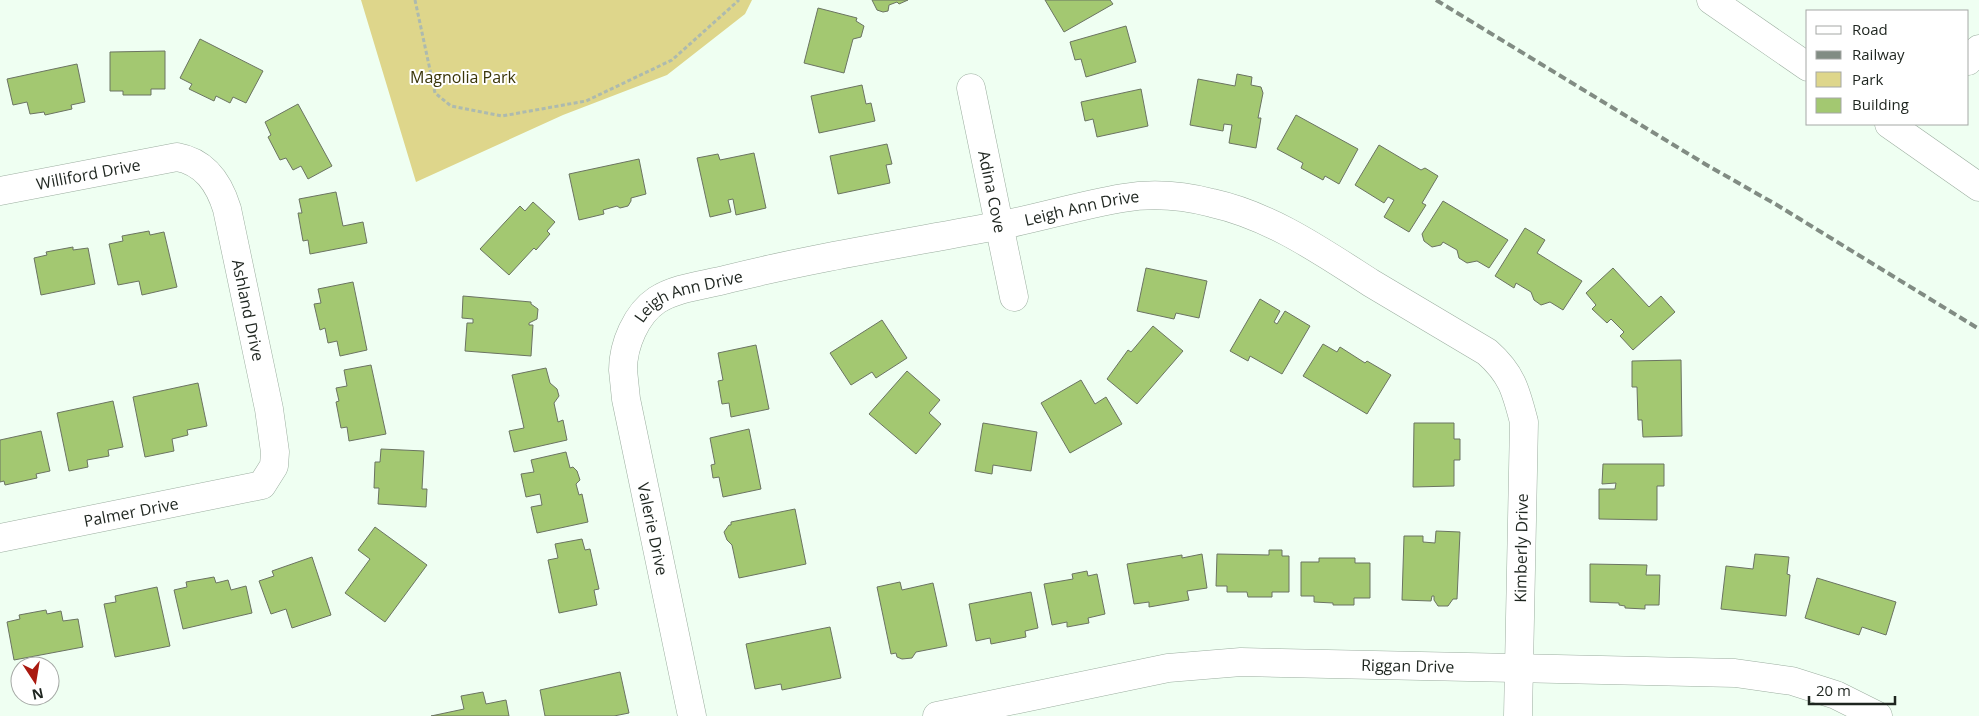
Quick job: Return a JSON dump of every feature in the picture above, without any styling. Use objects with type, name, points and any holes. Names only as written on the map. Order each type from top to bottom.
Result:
[{"type":"street","points":[[1711,0],[1806,66]]},
{"type":"street","points":[[1969,60],[1979,49]]},
{"type":"street","name":"Adina Cove","points":[[970,88],[1014,296]]},
{"type":"street","points":[[1899,126],[1979,187]]},
{"type":"street","name":"Williford Drive","points":[[0,191],[177,157]]},
{"type":"street","name":"Ashland Drive","points":[[177,157],[199,164],[217,182],[227,209],[269,409],[275,452],[274,466],[262,485]]},
{"type":"street","name":"Leigh Ann Drive","points":[[628,341],[637,323],[648,308],[658,300],[677,292],[852,252],[999,226],[1125,197],[1162,196],[1209,202],[1237,209],[1263,219],[1301,239],[1487,352],[1501,365],[1512,382]]},
{"type":"street","name":"Valerie Drive","points":[[628,341],[623,367],[626,399],[692,716]]},
{"type":"street","name":"Kimberly Drive","points":[[1512,382],[1524,422],[1518,716]]},
{"type":"street","name":"Palmer Drive","points":[[0,538],[262,485]]},
{"type":"street","name":"Riggan Drive","points":[[937,716],[1052,704],[1168,668],[1241,662],[1520,669],[1690,670],[1735,673],[1792,681],[1836,695],[1878,716]]},
{"type":"path","points":[[415,0],[435,93],[451,106],[502,116],[586,101],[664,64],[672,60],[740,0]]},
{"type":"green space","name":"Magnolia Park","points":[[361,0],[752,0],[745,14],[667,75],[563,115],[416,182]]},
{"type":"building","points":[[872,0],[908,0],[899,4],[897,2],[889,5],[888,11],[883,12],[877,10]]},
{"type":"building","points":[[1045,0],[1110,0],[1113,4],[1064,32]]},
{"type":"building","points":[[818,8],[857,18],[856,21],[864,26],[861,37],[853,39],[844,73],[804,63]]},
{"type":"building","points":[[1126,26],[1136,62],[1086,77],[1081,59],[1075,60],[1070,42]]},
{"type":"building","points":[[200,39],[263,71],[246,103],[233,97],[230,103],[216,96],[214,101],[189,89],[192,84],[180,78]]},
{"type":"building","points":[[165,51],[165,89],[151,89],[151,95],[123,95],[123,91],[110,91],[110,52]]},
{"type":"building","points":[[77,64],[85,102],[71,105],[72,109],[45,115],[44,112],[30,114],[27,102],[13,105],[7,79]]},
{"type":"building","points":[[1237,74],[1252,77],[1251,85],[1261,87],[1263,93],[1258,118],[1261,118],[1256,148],[1229,143],[1232,125],[1224,124],[1223,131],[1190,125],[1198,79],[1235,86]]},
{"type":"building","points":[[862,85],[866,104],[871,103],[875,121],[819,133],[811,96]]},
{"type":"building","points":[[1141,89],[1148,126],[1097,137],[1093,119],[1085,121],[1081,102]]},
{"type":"building","points":[[298,104],[332,166],[308,179],[301,166],[293,170],[286,158],[280,160],[268,137],[271,135],[265,122]]},
{"type":"building","points":[[1296,115],[1358,149],[1339,184],[1325,176],[1323,180],[1301,168],[1303,163],[1277,149]]},
{"type":"building","points":[[887,144],[892,164],[886,165],[890,183],[838,194],[830,156]]},
{"type":"building","points":[[1379,145],[1421,170],[1425,168],[1438,176],[1422,203],[1426,205],[1409,232],[1384,217],[1394,200],[1388,197],[1384,203],[1355,185]]},
{"type":"building","points":[[754,153],[766,208],[736,215],[733,199],[728,200],[731,212],[710,217],[697,158],[718,154],[720,160]]},
{"type":"building","points":[[639,159],[646,194],[631,198],[628,206],[620,208],[617,206],[603,210],[604,214],[579,220],[569,174]]},
{"type":"building","points":[[336,192],[343,226],[363,222],[367,243],[310,254],[308,240],[303,241],[298,213],[302,213],[299,199]]},
{"type":"building","points":[[1443,201],[1508,240],[1489,268],[1477,261],[1467,263],[1459,258],[1457,250],[1443,242],[1441,245],[1432,247],[1424,241],[1422,234]]},
{"type":"building","points":[[533,202],[555,222],[547,231],[550,234],[509,275],[480,249],[520,206],[525,211]]},
{"type":"building","points":[[1525,228],[1545,240],[1537,253],[1582,281],[1563,310],[1550,302],[1541,305],[1534,300],[1531,292],[1516,283],[1514,288],[1495,276]]},
{"type":"building","points":[[149,231],[150,235],[164,232],[177,287],[142,295],[139,281],[118,285],[109,244],[123,241],[122,236]]},
{"type":"building","points":[[73,247],[73,250],[88,248],[95,284],[41,295],[34,258],[47,255],[46,252]]},
{"type":"building","points":[[1146,268],[1207,281],[1199,318],[1176,313],[1174,319],[1137,311]]},
{"type":"building","points":[[1613,268],[1649,307],[1661,296],[1675,312],[1633,350],[1620,336],[1624,332],[1611,319],[1607,323],[1592,309],[1596,305],[1586,293]]},
{"type":"building","points":[[353,282],[367,350],[340,356],[337,341],[328,343],[325,328],[320,330],[314,304],[321,303],[318,289]]},
{"type":"building","points":[[463,296],[531,302],[538,309],[537,319],[529,323],[529,325],[533,325],[531,356],[465,351],[467,323],[473,323],[473,319],[462,318]]},
{"type":"building","points":[[1260,299],[1280,311],[1274,322],[1277,324],[1285,311],[1310,326],[1282,374],[1250,356],[1248,361],[1230,351]]},
{"type":"building","points":[[882,320],[907,358],[876,378],[872,372],[851,385],[830,353]]},
{"type":"building","points":[[1153,326],[1183,351],[1137,404],[1107,379],[1128,350],[1131,352]]},
{"type":"building","points":[[1323,344],[1337,352],[1340,347],[1365,363],[1367,361],[1391,375],[1367,414],[1303,376]]},
{"type":"building","points":[[756,345],[769,409],[731,417],[729,403],[722,404],[718,381],[723,380],[718,353]]},
{"type":"building","points":[[1681,360],[1682,436],[1643,437],[1642,420],[1638,420],[1637,387],[1632,387],[1632,361]]},
{"type":"building","points":[[371,365],[386,434],[349,441],[347,427],[341,428],[336,402],[339,401],[336,388],[347,386],[344,370]]},
{"type":"building","points":[[546,368],[550,383],[557,389],[559,396],[554,403],[558,422],[563,420],[567,440],[514,452],[509,431],[524,428],[512,375]]},
{"type":"building","points":[[907,371],[940,400],[929,413],[941,424],[916,454],[869,414]]},
{"type":"building","points":[[1081,380],[1095,404],[1106,397],[1122,424],[1070,453],[1041,403]]},
{"type":"building","points":[[198,383],[207,426],[187,430],[188,435],[172,439],[174,451],[145,457],[133,397]]},
{"type":"building","points":[[113,401],[123,447],[108,450],[109,456],[87,460],[88,467],[69,471],[57,413]]},
{"type":"building","points":[[983,423],[1037,432],[1031,471],[993,465],[992,474],[975,471]]},
{"type":"building","points":[[1414,423],[1454,423],[1454,439],[1460,439],[1460,460],[1454,460],[1454,486],[1413,487]]},
{"type":"building","points":[[749,429],[761,489],[723,497],[719,477],[713,478],[711,465],[715,464],[710,438]]},
{"type":"building","points":[[41,431],[50,471],[36,474],[37,478],[5,485],[4,481],[0,482],[0,440]]},
{"type":"building","points":[[381,449],[424,451],[422,489],[427,489],[426,507],[378,504],[379,488],[374,488],[375,462],[380,462]]},
{"type":"building","points":[[566,452],[570,468],[573,467],[577,471],[580,480],[576,484],[579,495],[582,494],[588,522],[537,533],[531,507],[542,505],[540,494],[526,497],[521,474],[534,472],[531,460]]},
{"type":"building","points":[[1603,464],[1664,464],[1664,486],[1657,486],[1657,520],[1599,519],[1599,489],[1615,489],[1616,483],[1602,484]]},
{"type":"building","points":[[795,509],[806,564],[739,578],[732,545],[727,540],[724,532],[731,525],[731,522]]},
{"type":"building","points":[[375,527],[427,565],[385,622],[345,593],[370,559],[358,550]]},
{"type":"building","points":[[1436,531],[1460,532],[1457,599],[1453,599],[1448,606],[1438,606],[1434,596],[1432,596],[1431,601],[1402,600],[1404,536],[1423,536],[1423,542],[1435,543]]},
{"type":"building","points":[[582,539],[585,550],[590,549],[599,589],[594,590],[597,605],[559,613],[548,560],[558,558],[555,544]]},
{"type":"building","points":[[1269,550],[1282,550],[1282,556],[1289,556],[1289,592],[1272,592],[1272,597],[1248,597],[1247,592],[1227,592],[1227,586],[1216,586],[1217,554],[1269,555]]},
{"type":"building","points":[[1202,554],[1207,588],[1187,591],[1189,600],[1149,607],[1149,602],[1134,604],[1127,564],[1182,555],[1182,558]]},
{"type":"building","points":[[1755,554],[1789,557],[1787,574],[1790,575],[1786,616],[1721,609],[1726,566],[1753,569]]},
{"type":"building","points":[[312,557],[331,615],[292,628],[286,609],[271,614],[259,581],[274,576],[272,571]]},
{"type":"building","points":[[1319,558],[1355,558],[1355,563],[1370,563],[1370,598],[1354,598],[1354,605],[1333,605],[1333,603],[1314,602],[1314,596],[1301,596],[1301,562],[1319,562]]},
{"type":"building","points":[[1590,564],[1647,565],[1646,575],[1660,575],[1659,605],[1645,605],[1645,609],[1625,608],[1625,606],[1619,605],[1619,603],[1590,602]]},
{"type":"building","points":[[1087,571],[1088,576],[1097,574],[1105,614],[1088,618],[1089,623],[1067,627],[1067,622],[1052,625],[1044,584],[1073,579],[1072,574]]},
{"type":"building","points":[[214,577],[216,583],[228,580],[231,590],[246,586],[252,613],[183,629],[174,590],[187,587],[186,582]]},
{"type":"building","points":[[1817,578],[1896,602],[1886,635],[1862,627],[1859,635],[1805,618]]},
{"type":"building","points":[[900,582],[902,590],[933,583],[947,646],[916,652],[912,658],[902,659],[897,657],[896,653],[891,654],[877,587]]},
{"type":"building","points":[[157,587],[170,646],[115,657],[104,604],[116,602],[115,596]]},
{"type":"building","points":[[1031,592],[1038,628],[1025,631],[1026,637],[991,644],[990,638],[976,641],[969,604]]},
{"type":"building","points":[[46,610],[47,614],[61,611],[63,621],[78,619],[83,647],[35,656],[13,656],[7,622],[20,619],[19,615]]},
{"type":"building","points":[[830,627],[841,678],[782,690],[781,684],[755,689],[746,644]]},
{"type":"building","points":[[620,672],[629,713],[614,716],[545,716],[540,690]]},
{"type":"building","points":[[483,692],[486,704],[506,700],[509,716],[431,716],[464,709],[461,696]]},
{"type":"railway","points":[[1436,0],[1979,329]]}]
